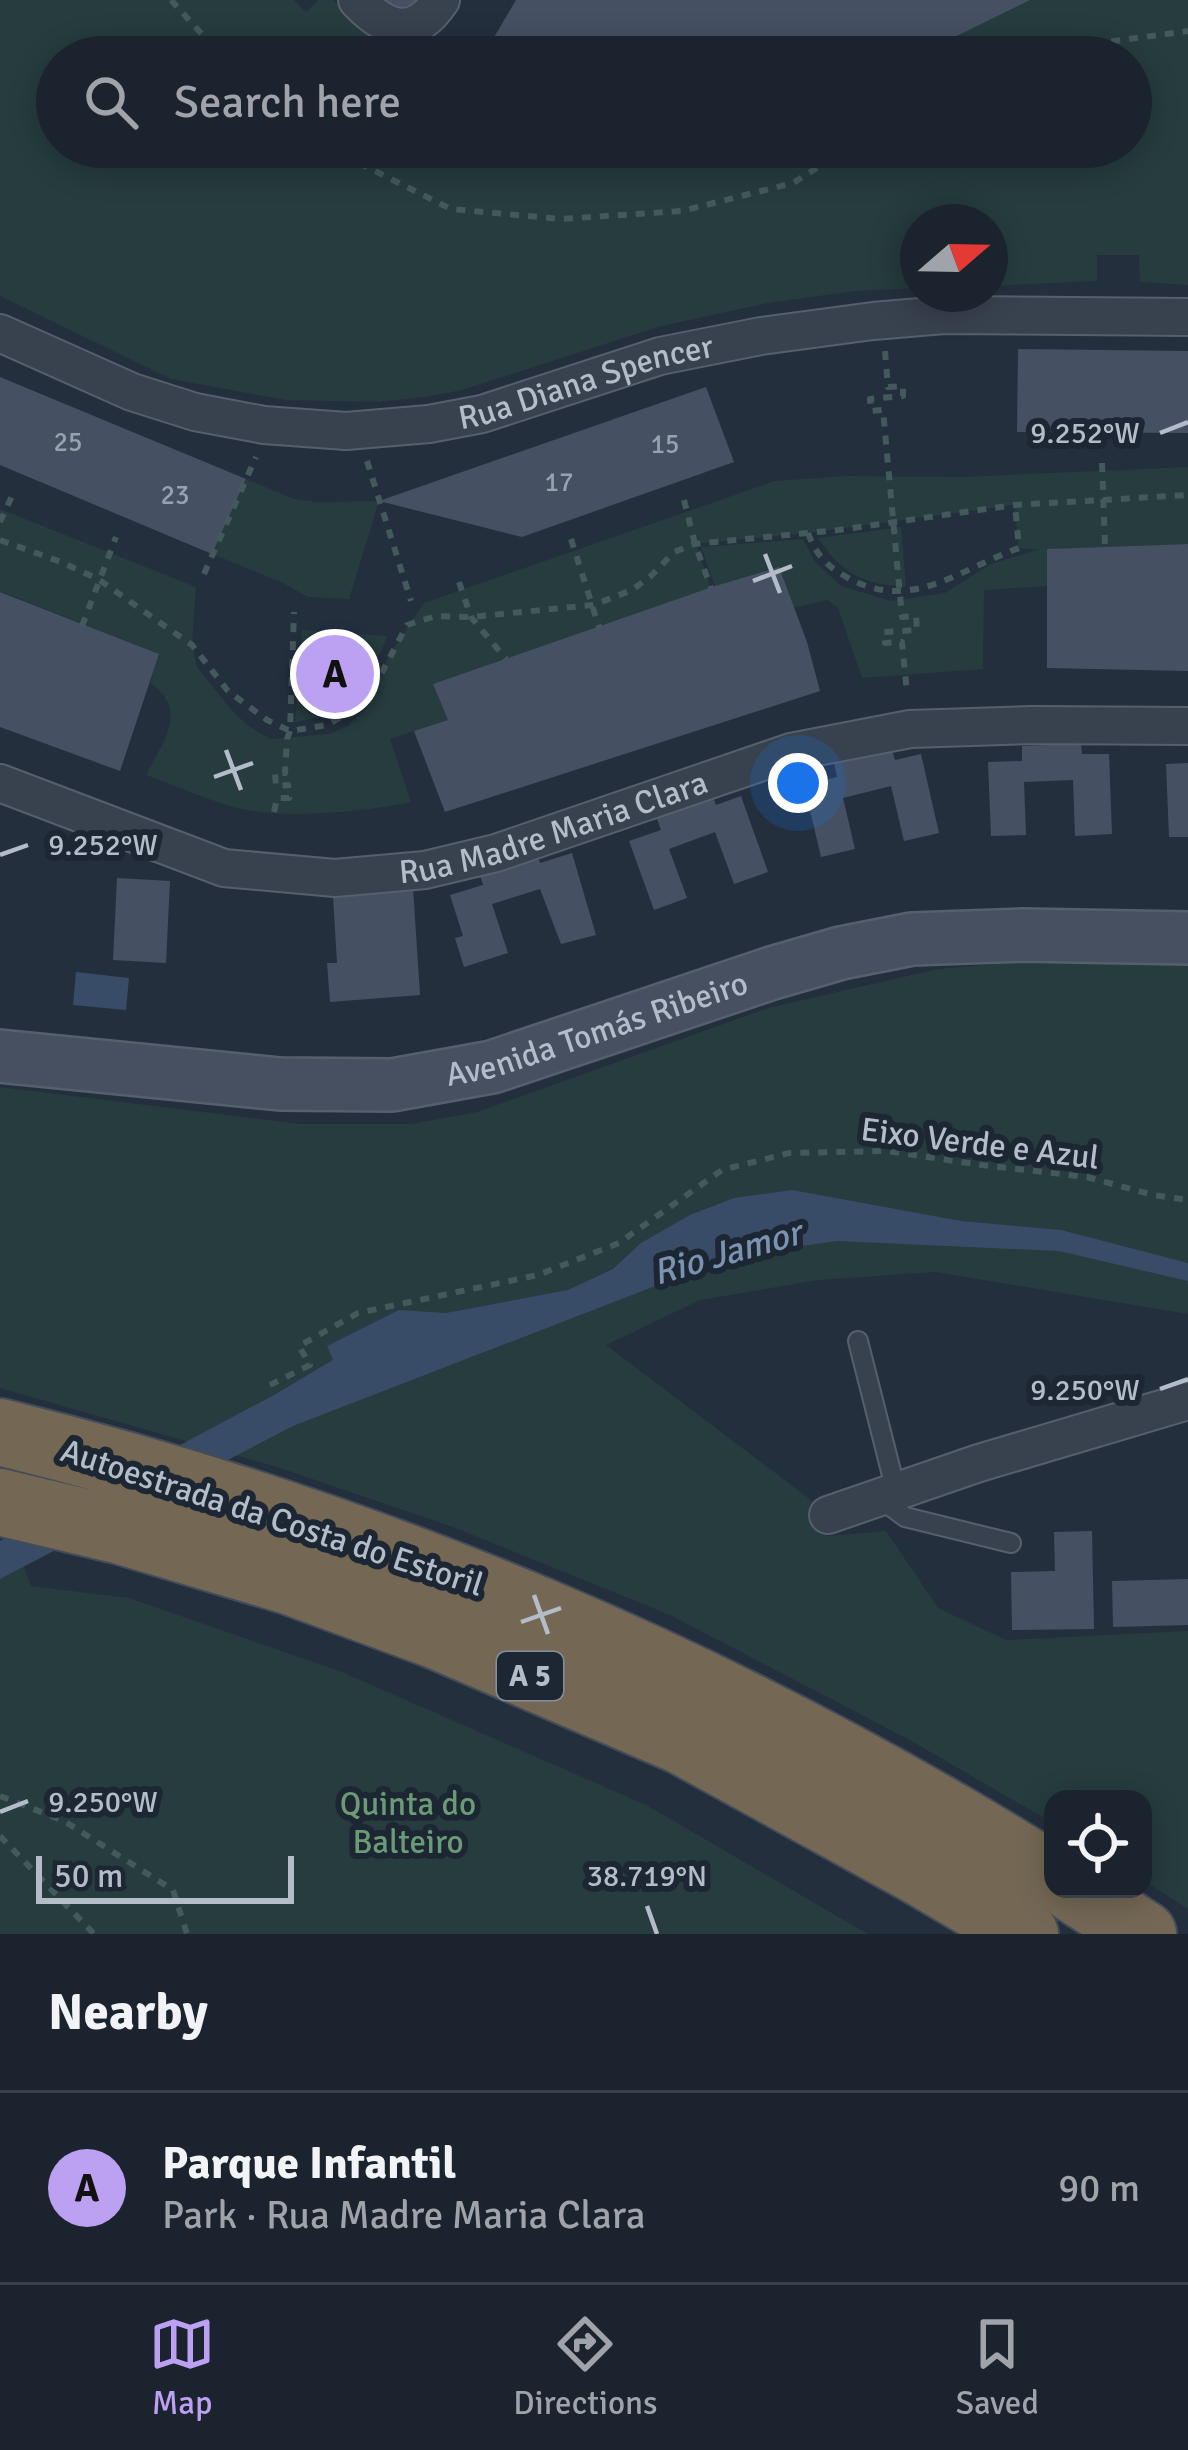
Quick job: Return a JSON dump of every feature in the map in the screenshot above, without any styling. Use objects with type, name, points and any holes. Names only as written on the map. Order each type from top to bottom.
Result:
[{"type":"highway","name":"Autoestrada da Costa do Estoril","points":[[0,1432],[284,1514],[548,1613],[646,1656],[825,1746],[1044,1871]]},
{"type":"highway","name":"Autoestrada da Costa do Estoril","points":[[0,1502],[122,1531],[289,1582],[435,1635],[682,1741],[1025,1934]]},
{"type":"highway","points":[[1087,1898],[1143,1934]]},
{"type":"street","points":[[356,0],[383,24],[396,26],[420,22],[441,0]]},
{"type":"street","name":"Rua Diana Spencer","points":[[0,333],[132,392],[195,412],[264,425],[346,431],[482,414],[660,356],[761,336],[944,315],[1188,317]]},
{"type":"street","name":"Rua Madre Maria Clara","points":[[0,783],[224,868],[335,878],[425,870],[496,853],[790,752],[910,729],[1188,725]]},
{"type":"street","name":"Avenida Tomás Ribeiro","points":[[0,1056],[280,1084],[392,1084],[492,1067],[841,952],[912,939],[1022,934],[1188,938]]},
{"type":"street","points":[[828,1515],[979,1463],[1188,1401]]},
{"type":"lane","points":[[858,1341],[887,1494],[905,1516],[1011,1543]]},
{"type":"path","points":[[171,0],[204,36]]},
{"type":"path","points":[[1151,36],[1188,31]]},
{"type":"path","points":[[369,168],[451,209],[561,219],[682,212],[793,183],[817,168]]},
{"type":"path","points":[[874,321],[876,347],[884,347],[888,387],[903,386],[904,396],[870,399],[871,411],[884,410],[902,617],[916,616],[917,630],[884,632],[885,643],[902,642],[904,660]]},
{"type":"path","points":[[204,574],[258,452]]},
{"type":"path","points":[[366,457],[411,601]]},
{"type":"path","points":[[1102,463],[1105,547]]},
{"type":"path","points":[[0,540],[98,579],[192,645],[228,691],[290,731],[327,725],[369,697],[407,626],[436,616],[471,617],[593,604],[632,590],[674,551],[694,544],[1015,505],[1188,495]]},
{"type":"path","points":[[0,522],[12,496]]},
{"type":"path","points":[[684,500],[710,588]]},
{"type":"path","points":[[808,533],[815,551],[835,571],[857,584],[900,592],[945,583],[1019,548],[1015,505]]},
{"type":"path","points":[[82,626],[116,537]]},
{"type":"path","points":[[572,539],[599,627]]},
{"type":"path","points":[[459,582],[471,617],[506,659]]},
{"type":"path","points":[[274,812],[277,798],[289,798],[288,785],[276,785],[275,773],[285,773],[290,731],[294,612]]},
{"type":"path","name":"Eixo Verde e Azul","points":[[270,1385],[310,1365],[299,1346],[358,1313],[538,1275],[619,1243],[722,1170],[789,1153],[887,1151],[1088,1177],[1188,1200]]},
{"type":"path","points":[[0,1796],[64,1821],[173,1890],[188,1934]]},
{"type":"path","points":[[0,1836],[94,1934]]},
{"type":"green space","points":[[0,0],[294,0],[306,12],[318,0],[333,0],[372,36],[36,36],[36,168],[1152,168],[1152,36],[957,36],[1030,0],[1188,0],[1188,285],[1140,282],[1139,255],[1097,255],[1097,281],[1008,285],[1008,204],[900,204],[900,289],[768,303],[658,327],[462,390],[425,397],[377,402],[286,400],[171,379],[0,296]]},
{"type":"green space","points":[[1188,467],[1188,544],[1048,549],[1047,586],[984,590],[983,669],[862,678],[838,608],[827,600],[793,608],[778,567],[715,586],[701,547],[803,539],[815,562],[841,586],[891,601],[945,593],[991,564],[1038,550],[1019,548],[1014,505],[696,544],[711,588],[433,684],[448,720],[390,739],[411,802],[347,811],[252,811],[146,775],[165,739],[171,715],[162,693],[150,683],[159,654],[0,591],[0,509],[196,587],[192,645],[197,667],[228,706],[270,739],[329,734],[348,726],[369,704],[388,657],[424,603],[775,481]]},
{"type":"green space","points":[[246,479],[294,499],[379,501],[349,599],[308,597],[212,554]]},
{"type":"green space","points":[[901,527],[906,587],[855,575],[818,538]]},
{"type":"green space","points":[[302,630],[387,636],[356,696],[332,712],[295,722]]},
{"type":"green space","points":[[1044,960],[1188,966],[1188,1314],[936,1272],[818,1280],[700,1300],[606,1345],[811,1500],[827,1536],[886,1531],[938,1608],[1006,1640],[1188,1631],[1188,1909],[1152,1886],[1152,1790],[1044,1790],[1044,1818],[906,1738],[670,1615],[453,1527],[277,1467],[0,1388],[0,1087],[300,1124],[411,1124],[477,1112],[768,1008],[938,969]]},
{"type":"green space","name":"Quinta do Balteiro","points":[[0,1546],[18,1550],[31,1586],[129,1598],[342,1672],[646,1805],[868,1934],[0,1934]]},
{"type":"water","points":[[76,972],[129,978],[126,1010],[73,1005]]},
{"type":"water","name":"Rio Jamor","points":[[792,1190],[961,1221],[1061,1230],[1188,1263],[1188,1281],[1059,1251],[837,1241],[787,1248],[681,1276],[293,1426],[0,1579],[0,1541],[274,1395],[333,1360],[327,1346],[399,1310],[446,1313],[568,1290],[613,1269],[641,1243],[690,1215],[734,1198]]},
{"type":"building","points":[[380,0],[421,0],[421,1],[400,8]]},
{"type":"building","points":[[516,0],[1030,0],[957,36],[495,36]]},
{"type":"building","points":[[1018,349],[1188,351],[1188,433],[1017,432]]},
{"type":"building","points":[[0,377],[246,479],[212,554],[0,465]]},
{"type":"building","points":[[706,387],[734,462],[522,537],[379,501]]},
{"type":"building","points":[[1188,544],[1188,671],[1047,668],[1047,549]]},
{"type":"building","points":[[779,567],[820,691],[445,812],[414,731],[448,720],[433,684]]},
{"type":"building","points":[[0,592],[159,654],[120,771],[0,727]]},
{"type":"building","points":[[1081,744],[1082,754],[1109,754],[1112,834],[1075,836],[1073,780],[1024,782],[1026,835],[991,836],[988,762],[1022,761],[1022,746]]},
{"type":"building","points":[[892,750],[895,760],[921,754],[939,833],[904,841],[891,786],[843,798],[855,849],[821,857],[804,785],[837,777],[834,763]]},
{"type":"building","points":[[1188,763],[1188,837],[1169,837],[1166,764]]},
{"type":"building","points":[[712,795],[716,805],[741,796],[768,872],[734,884],[715,832],[669,849],[687,898],[654,910],[629,841],[661,830],[656,816]]},
{"type":"building","points":[[537,853],[540,863],[572,853],[596,935],[561,944],[540,889],[492,904],[508,953],[464,967],[455,938],[463,936],[450,895],[483,885],[479,871]]},
{"type":"building","points":[[117,878],[170,881],[166,963],[113,960]]},
{"type":"building","points":[[413,888],[420,995],[330,1002],[327,963],[337,963],[333,896]]},
{"type":"building","points":[[1092,1531],[1094,1629],[1012,1630],[1011,1572],[1055,1571],[1054,1532]]},
{"type":"building","points":[[1188,1579],[1188,1625],[1113,1627],[1112,1581]]},
{"type":"place","name":"Parque Infantil","points":[[335,674]]}]
